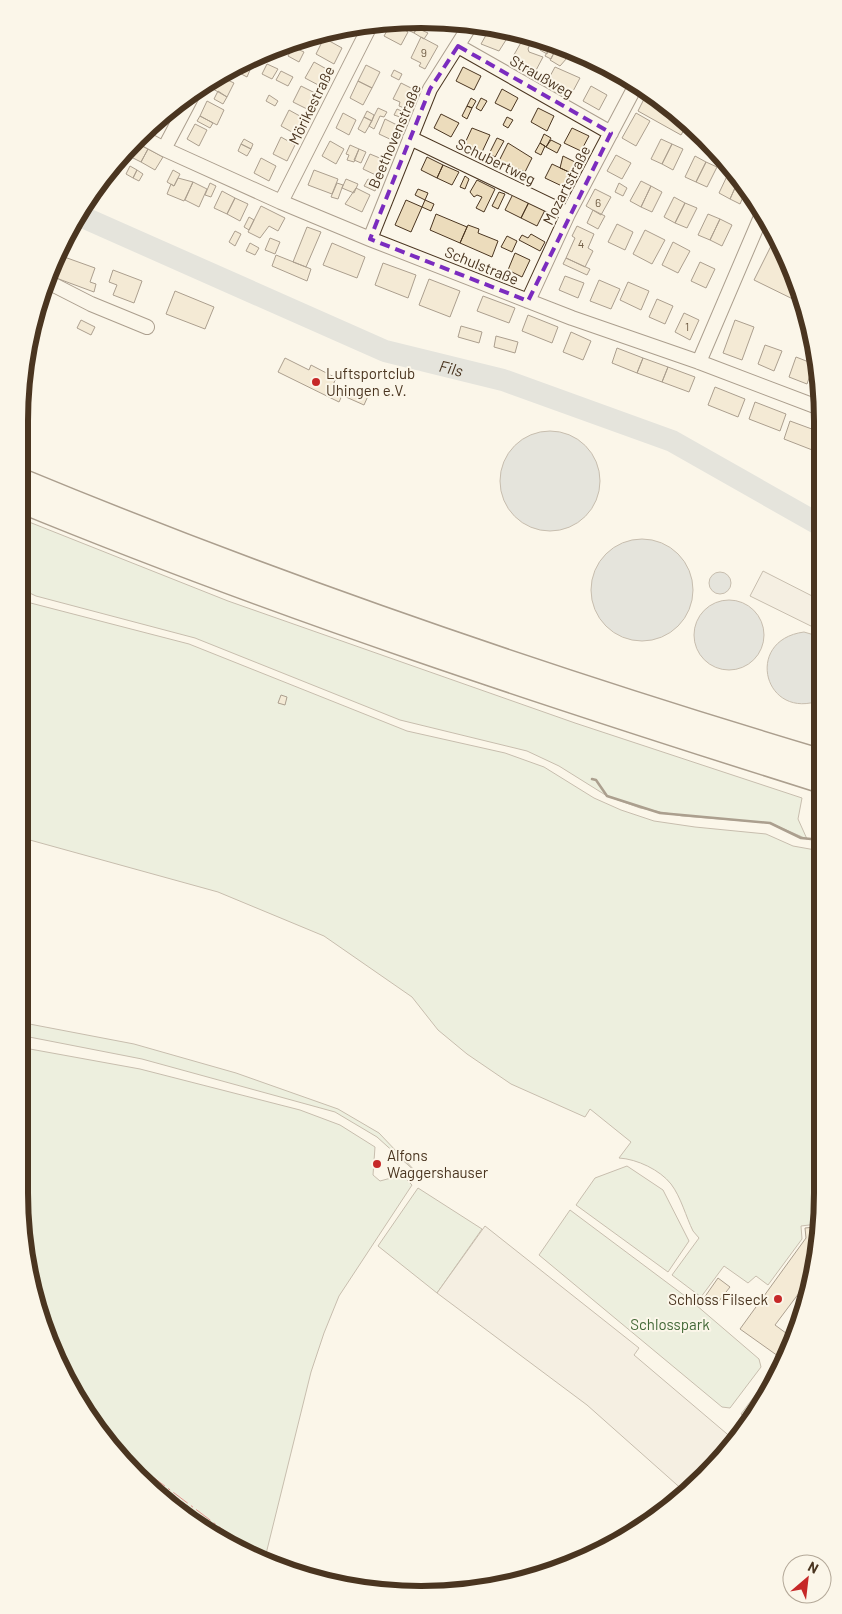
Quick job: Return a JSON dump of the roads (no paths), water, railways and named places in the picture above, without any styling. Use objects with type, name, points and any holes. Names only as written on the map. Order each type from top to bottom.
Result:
[{"type":"highway","points":[[28,482],[184,544],[380,617],[664,712],[814,758]]},
{"type":"highway","points":[[28,504],[178,564],[376,637],[604,714],[814,780]]},
{"type":"street","name":"Beethovenstraße","points":[[370,239],[430,89],[467,30]]},
{"type":"street","name":"Mörikestraße","points":[[281,202],[367,31]]},
{"type":"street","name":"Straußweg","points":[[458,46],[611,133]]},
{"type":"street","name":"Mozartstraße","points":[[528,301],[568,214],[633,90]]},
{"type":"street","points":[[164,149],[187,104]]},
{"type":"street","name":"Schubertweg","points":[[410,138],[568,214]]},
{"type":"street","name":"Schulstraße","points":[[147,140],[281,202],[370,239],[572,318],[699,362],[814,406]]},
{"type":"street","points":[[699,362],[760,220]]},
{"type":"street","points":[[52,284],[91,304],[147,327]]},
{"type":"waterway","name":"Fils","points":[[84,218],[385,351],[503,380],[672,441],[814,522]]},
{"type":"place","name":"Luftsportclub Uhingen e.V.","points":[[316,382]]},
{"type":"place","name":"Alfons Waggershauser","points":[[377,1164]]},
{"type":"place","name":"Schloss Filseck","points":[[778,1299]]},
{"type":"park label","name":"Schlosspark","points":[[670,1324]]}]
